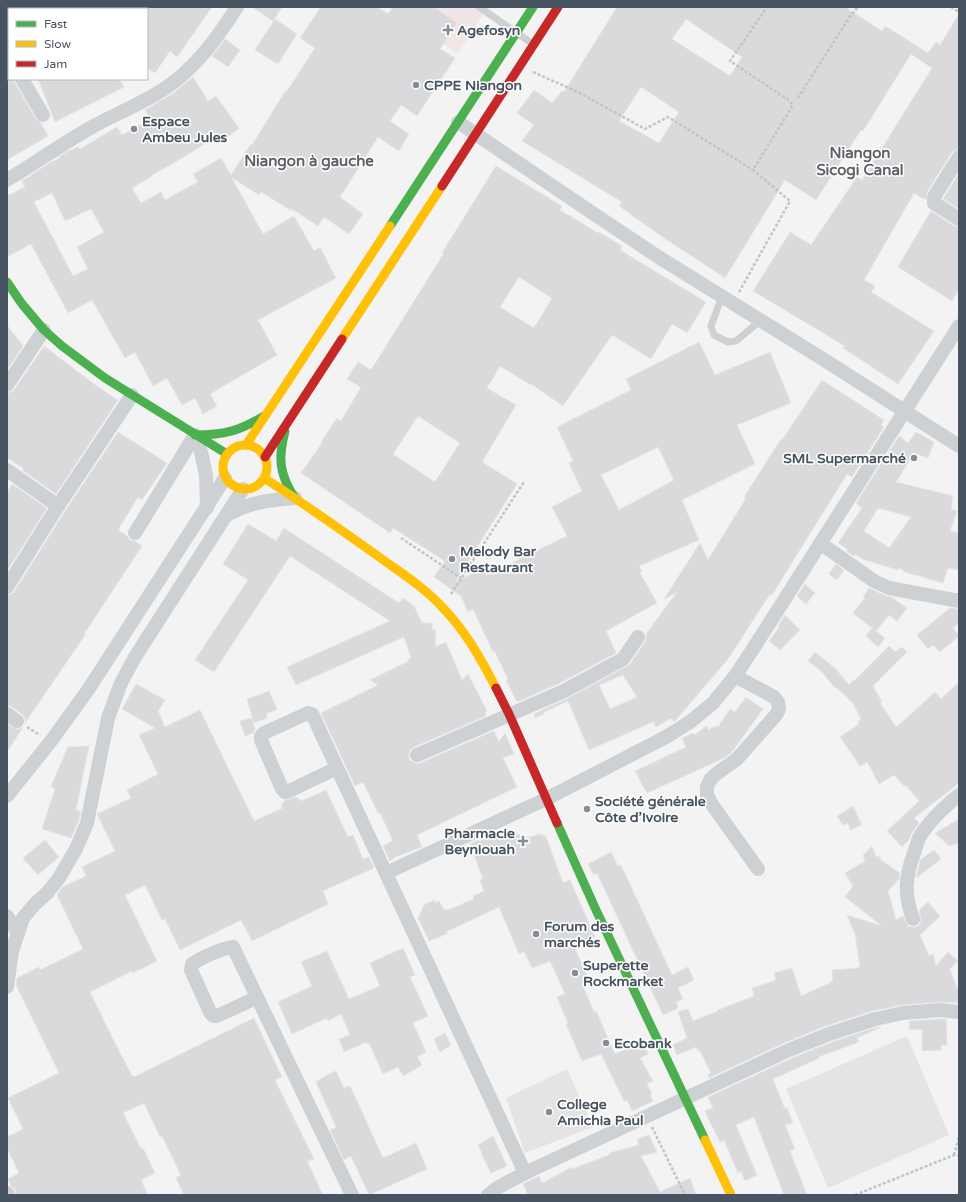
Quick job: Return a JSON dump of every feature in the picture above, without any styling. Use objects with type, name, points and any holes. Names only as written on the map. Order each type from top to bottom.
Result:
[{"type":"street","points":[[7,180],[92,127],[167,87],[178,79],[195,62],[224,28],[237,7]]},
{"type":"street","points":[[246,445],[533,7]]},
{"type":"street","points":[[265,457],[558,7]]},
{"type":"street","points":[[23,80],[43,115]]},
{"type":"street","points":[[458,122],[601,219],[959,446]]},
{"type":"street","points":[[959,157],[934,197],[934,203],[959,219]]},
{"type":"street","points":[[7,282],[22,304],[44,330],[72,354],[132,396],[227,454]]},
{"type":"street","points":[[386,873],[546,799],[666,737],[690,722],[713,703],[736,676],[959,326]]},
{"type":"street","points":[[7,385],[44,330]]},
{"type":"street","points":[[7,587],[58,506],[132,396]]},
{"type":"street","points":[[195,435],[232,432],[267,414]]},
{"type":"street","points":[[286,425],[282,441],[281,468],[285,481],[295,498]]},
{"type":"street","points":[[195,435],[201,452],[206,475],[207,508]]},
{"type":"street","points":[[135,533],[195,435]]},
{"type":"street","points":[[246,445],[254,447],[260,451],[265,457],[267,468],[264,478],[258,485],[251,489],[243,490],[230,484],[223,470],[223,462],[227,454],[235,448],[246,445]]},
{"type":"street","points":[[7,470],[58,506]]},
{"type":"street","points":[[7,796],[51,741],[88,690],[226,478]]},
{"type":"street","points":[[264,478],[295,498],[415,583],[442,606],[461,628],[479,656],[509,714],[596,910],[731,1195]]},
{"type":"street","points":[[7,987],[12,951],[23,918],[59,878],[76,849],[87,823],[108,718],[121,683],[135,657],[243,490]]},
{"type":"street","points":[[227,515],[249,504],[272,499],[295,498]]},
{"type":"street","points":[[820,543],[874,581],[889,588],[959,601]]},
{"type":"street","points":[[417,755],[564,691],[622,659],[638,637]]},
{"type":"street","points":[[117,646],[135,657]]},
{"type":"street","points":[[736,676],[774,697],[778,702],[780,709],[737,759],[710,780],[707,787],[707,795],[758,869]]},
{"type":"street","points":[[337,768],[285,792],[282,789],[261,740],[261,736],[264,733],[308,713],[312,714],[525,1173]]},
{"type":"street","points":[[913,919],[908,906],[907,876],[919,839],[945,806],[959,795]]},
{"type":"street","points":[[7,916],[18,933]]},
{"type":"street","points":[[256,998],[217,1016],[213,1016],[191,970],[192,964],[227,947],[233,947],[256,998],[352,1195]]},
{"type":"street","points":[[488,1195],[497,1188],[525,1173],[789,1050],[830,1034],[869,1021],[903,1013],[940,1010],[959,1012]]},
{"type":"lane","points":[[479,7],[533,44]]},
{"type":"lane","points":[[727,300],[711,326],[714,335],[728,342],[736,341],[762,320]]},
{"type":"path","points":[[753,170],[793,105],[787,99],[730,61],[767,7]]},
{"type":"path","points":[[798,98],[858,7]]},
{"type":"path","points":[[951,7],[959,12]]},
{"type":"path","points":[[520,66],[578,92],[645,129],[668,117],[753,170],[790,201],[727,300]]},
{"type":"path","points":[[453,592],[524,482]]},
{"type":"path","points":[[401,538],[462,578]]},
{"type":"path","points":[[12,718],[51,741]]},
{"type":"path","points":[[647,1117],[685,1195]]},
{"type":"path","points":[[954,1155],[959,1137]]},
{"type":"path","points":[[855,1195],[954,1155],[959,1156]]},
{"type":"shaded area","name":"Agefosyn","points":[[387,7],[488,7],[458,53]]},
{"type":"shaded area","points":[[907,1036],[949,1135],[828,1188],[786,1089]]},
{"type":"shaded area","name":"College Amichia Paul","points":[[567,1069],[593,1127],[525,1153],[506,1098]]},
{"type":"building","points":[[212,7],[177,57],[170,51],[155,73],[148,69],[147,8]]},
{"type":"building","points":[[252,7],[282,7],[273,21]]},
{"type":"building","points":[[321,7],[377,7],[388,14],[393,7],[434,7],[457,23],[440,49],[455,58],[417,116],[401,105],[390,121],[409,134],[399,151],[378,137],[340,197],[363,214],[349,234],[324,217],[318,226],[289,207],[292,211],[261,192],[259,195],[232,178],[263,234],[294,216],[314,251],[320,247],[336,278],[258,320],[277,355],[210,394],[217,406],[203,414],[195,398],[182,405],[167,378],[153,386],[135,352],[125,358],[92,300],[68,313],[31,244],[7,257],[7,196],[25,187],[22,181],[51,162],[60,158],[59,157],[66,152],[78,147],[80,149],[117,127],[122,135],[151,119],[145,110],[172,94],[193,77],[208,101],[216,96],[239,128],[223,141],[219,135],[132,188],[141,203],[161,192],[165,200],[198,182],[193,174],[221,158],[231,175],[315,48],[300,38]],"holes":[[[52,193],[65,221],[91,209],[104,232],[77,247],[88,269],[73,276],[34,202]]]},
{"type":"building","points":[[617,7],[845,7],[882,31],[885,26],[928,53],[936,42],[940,45],[959,14],[959,149],[952,152],[927,192],[926,200],[914,193],[864,280],[875,286],[871,292],[934,331],[898,384],[843,348],[845,346],[753,291],[790,232],[811,245],[857,177],[862,180],[932,68],[911,54],[863,131],[861,130],[816,200],[785,180],[725,278],[619,206],[622,202],[522,141],[534,125],[517,113],[534,90],[552,103],[562,91],[564,92]],"holes":[[[686,19],[742,57],[730,76],[672,39]],[[641,87],[679,112],[659,143],[619,121]]]},
{"type":"building","points":[[275,19],[297,34],[278,64],[255,50]]},
{"type":"building","points":[[225,39],[240,50],[228,67],[212,56]]},
{"type":"building","points":[[7,67],[8,80],[14,80],[36,119],[41,123],[48,136],[7,160]]},
{"type":"building","points":[[38,80],[120,80],[124,87],[55,122]]},
{"type":"building","points":[[496,166],[562,206],[560,210],[622,246],[620,250],[706,302],[687,333],[672,324],[651,359],[612,335],[563,406],[531,384],[500,366],[487,388],[516,405],[482,462],[517,484],[455,582],[484,568],[487,575],[567,536],[552,507],[582,491],[569,463],[573,461],[557,427],[631,390],[626,379],[699,342],[715,375],[770,352],[791,403],[737,425],[755,464],[682,500],[699,540],[639,566],[642,571],[640,573],[657,603],[606,631],[616,653],[560,683],[517,702],[506,680],[508,679],[494,650],[493,652],[473,609],[468,612],[461,596],[434,577],[445,561],[393,528],[390,533],[301,473],[337,418],[341,421],[361,387],[347,379],[358,362],[371,370],[444,253],[442,253]],"holes":[[[519,277],[552,298],[534,328],[500,307]],[[418,416],[460,443],[435,482],[393,454]],[[658,447],[674,480],[619,510],[601,475]]]},
{"type":"building","points":[[959,173],[959,209],[943,199]]},
{"type":"building","points":[[931,211],[954,226],[959,227],[959,289],[952,301],[898,267]]},
{"type":"building","points":[[7,325],[23,346],[7,370]]},
{"type":"building","points":[[44,346],[98,387],[118,400],[56,494],[22,470],[23,468],[7,458],[7,393],[14,390]]},
{"type":"building","points":[[822,380],[884,420],[881,425],[884,427],[852,477],[847,474],[772,595],[770,594],[728,659],[674,722],[671,718],[656,727],[653,722],[589,750],[568,701],[544,712],[544,714],[535,718],[534,714],[568,698],[630,664],[645,642],[646,634],[677,592],[664,599],[700,543],[708,560],[746,498],[744,497],[781,439],[782,440]],"holes":[[[623,675],[637,697],[610,709],[599,685]]]},
{"type":"building","points":[[118,432],[167,463],[142,500],[138,497],[118,530],[130,540],[135,541],[142,546],[84,634],[85,635],[25,723],[25,718],[22,714],[12,707],[7,706],[7,595],[14,592],[65,511]]},
{"type":"building","points":[[916,432],[934,442],[928,458],[914,453],[896,482],[953,496],[951,509],[957,511],[950,531],[959,533],[959,570],[948,568],[943,583],[905,572],[900,568],[898,570],[862,559],[855,554],[854,556],[838,543],[862,508],[856,503],[899,436],[908,443]],"holes":[[[878,508],[911,517],[889,548],[864,531]]]},
{"type":"building","points":[[12,484],[47,508],[7,571],[7,492]]},
{"type":"building","points":[[248,524],[276,541],[284,528],[399,603],[403,598],[414,606],[422,623],[432,623],[432,630],[436,630],[435,647],[446,642],[462,680],[468,674],[487,711],[485,712],[486,716],[414,747],[410,750],[409,759],[412,762],[420,763],[494,731],[499,742],[505,733],[514,754],[503,758],[517,787],[417,835],[422,847],[395,857],[390,861],[383,846],[393,841],[380,813],[378,813],[363,782],[355,786],[321,713],[378,685],[370,680],[409,661],[408,659],[411,658],[404,637],[296,685],[287,667],[390,621],[290,556],[214,672],[195,660],[248,580],[223,564]]},
{"type":"building","points":[[836,564],[844,570],[837,580],[829,574]]},
{"type":"building","points":[[805,584],[815,593],[806,604],[797,596]]},
{"type":"building","points":[[869,588],[891,597],[907,608],[897,621],[889,615],[876,631],[853,613],[865,598],[863,597]]},
{"type":"building","points":[[950,608],[957,609],[959,611],[959,623],[953,628],[959,636],[940,652],[933,645],[928,649],[917,635]]},
{"type":"building","points":[[785,615],[800,630],[780,650],[769,641]]},
{"type":"building","points":[[872,628],[885,638],[878,647],[866,636]]},
{"type":"building","points":[[889,646],[895,652],[902,647],[907,652],[873,686],[882,702],[880,703],[896,727],[935,692],[941,699],[959,682],[959,783],[914,818],[919,823],[909,840],[902,847],[887,831],[919,801],[906,785],[904,786],[894,775],[879,784],[867,762],[860,766],[840,737],[859,724],[858,722],[861,719],[853,703],[836,687],[835,688],[821,671],[808,661],[815,652],[836,669],[849,685]]},
{"type":"building","points":[[136,684],[165,700],[158,711],[165,727],[200,710],[254,821],[283,808],[281,806],[285,800],[296,797],[302,801],[326,790],[348,837],[353,835],[363,859],[369,857],[374,868],[323,891],[328,904],[252,941],[241,920],[180,950],[165,919],[162,920],[145,885],[125,895],[157,961],[133,973],[132,971],[90,992],[132,1076],[133,1075],[134,1077],[254,1018],[282,1077],[275,1080],[314,1159],[307,1161],[323,1195],[184,1195],[176,1178],[181,1175],[162,1136],[160,1137],[144,1103],[123,1113],[155,1173],[141,1180],[148,1195],[16,1195],[15,1189],[11,1186],[8,1179],[19,1173],[7,1148],[7,1137],[23,1129],[8,1098],[59,1073],[16,985],[17,978],[39,967],[40,970],[83,949],[57,895],[62,887],[86,876],[82,867],[115,851],[97,814],[131,798],[127,790],[158,774],[139,735],[155,728],[122,709]]},
{"type":"building","points":[[269,691],[277,709],[266,714],[267,718],[254,723],[247,699]]},
{"type":"building","points":[[746,697],[763,709],[731,753],[724,758],[647,793],[635,771],[686,747],[682,738],[693,733],[695,735],[706,726],[709,730],[715,726],[718,727],[730,709],[735,712]]},
{"type":"building","points":[[252,718],[255,730],[253,733],[245,736],[240,721]]},
{"type":"building","points":[[7,724],[16,729],[23,727],[7,752]]},
{"type":"building","points":[[89,746],[76,810],[81,811],[79,820],[71,838],[42,829],[55,789],[51,786],[68,747]]},
{"type":"building","points":[[853,806],[862,825],[850,830],[848,823],[843,825],[837,816]]},
{"type":"building","points":[[959,819],[959,843],[949,846],[935,833]]},
{"type":"building","points":[[502,830],[506,839],[518,834],[526,838],[540,834],[546,837],[563,883],[570,880],[595,937],[574,946],[590,983],[583,986],[615,1054],[642,1042],[648,1054],[640,1058],[653,1081],[647,1084],[652,1094],[650,1095],[653,1101],[632,1111],[627,1100],[624,1101],[601,1054],[582,1061],[566,1024],[568,1023],[557,997],[565,994],[550,961],[532,968],[524,951],[519,954],[499,907],[446,932],[447,934],[429,941],[418,918],[424,905],[434,900],[435,903],[439,901],[444,910],[448,910],[474,899],[473,896],[484,891],[480,880],[483,879],[470,844]]},
{"type":"building","points":[[45,840],[59,857],[38,875],[23,858]]},
{"type":"building","points":[[872,846],[876,857],[879,856],[881,860],[900,873],[899,879],[888,891],[896,920],[903,916],[908,926],[916,927],[920,924],[921,920],[919,910],[928,902],[940,916],[920,935],[929,956],[933,954],[936,966],[948,952],[958,961],[950,969],[957,988],[959,988],[959,1003],[939,1002],[902,1005],[872,1011],[826,1026],[786,1042],[709,1078],[708,1074],[711,1073],[700,1051],[698,1051],[696,1047],[677,1055],[673,1045],[687,1038],[678,1012],[688,1009],[693,1021],[754,996],[752,988],[776,980],[774,973],[792,968],[801,996],[830,983],[830,981],[833,981],[832,970],[860,967],[855,934],[847,915],[882,926],[845,897],[853,886],[845,873],[865,861],[863,855]]},
{"type":"building","points":[[934,850],[941,859],[916,878],[920,860]]},
{"type":"building","points":[[611,852],[618,866],[621,865],[672,975],[688,967],[694,980],[678,988],[683,999],[676,1002],[678,1008],[663,1015],[597,873],[594,875],[588,864]]},
{"type":"building","points":[[403,948],[415,975],[410,977],[428,1016],[413,1023],[426,1052],[417,1057],[422,1065],[403,1076],[398,1067],[383,1074],[369,1043],[367,1044],[367,1042],[344,1052],[339,1039],[350,1035],[341,1014],[328,1021],[327,1018],[292,1034],[278,1002],[312,986],[301,962],[327,951],[349,999],[380,986],[370,963]]},
{"type":"building","points":[[946,1019],[947,1045],[941,1045],[941,1050],[922,1051],[922,1029],[909,1030],[909,1021]]},
{"type":"building","points":[[881,1027],[857,1038],[859,1042],[818,1057],[819,1058],[773,1079],[785,1109],[787,1108],[793,1123],[785,1125],[795,1149],[790,1151],[807,1195],[784,1195],[754,1117],[736,1125],[757,1175],[745,1181],[741,1171],[738,1173],[724,1140],[720,1142],[705,1111],[713,1108],[708,1097],[792,1058],[832,1042]]},
{"type":"building","points":[[445,1033],[451,1045],[440,1052],[434,1039]]},
{"type":"building","points":[[336,1071],[344,1088],[350,1086],[383,1158],[416,1143],[427,1169],[369,1195],[351,1156],[344,1160],[330,1130],[336,1127],[316,1082]]},
{"type":"building","points":[[649,1135],[657,1152],[641,1156],[660,1192],[690,1178],[696,1195],[528,1195],[523,1184],[539,1176],[542,1183],[572,1167],[572,1169],[609,1155],[609,1153],[639,1145],[637,1139]]},
{"type":"building","points":[[493,1136],[507,1166],[491,1173],[478,1145]]},
{"type":"traffic: fast","points":[[390,226],[533,7]]},
{"type":"traffic: fast","points":[[7,282],[22,304],[44,330],[62,346],[105,378],[227,454]]},
{"type":"traffic: fast","points":[[195,435],[223,433],[239,429],[264,416]]},
{"type":"traffic: fast","points":[[285,431],[281,449],[281,465],[285,480],[294,497]]},
{"type":"traffic: fast","points":[[557,823],[596,910],[705,1140]]},
{"type":"traffic: slow","points":[[342,339],[442,186]]},
{"type":"traffic: slow","points":[[246,445],[390,226]]},
{"type":"traffic: slow","points":[[245,445],[257,449],[263,455],[267,467],[263,479],[257,485],[245,489],[233,485],[227,479],[223,467],[227,455],[233,449],[245,445]]},
{"type":"traffic: slow","points":[[264,478],[334,525],[410,579],[435,599],[465,635],[496,688]]},
{"type":"traffic: slow","points":[[705,1140],[731,1195]]},
{"type":"traffic: jam","points":[[442,186],[558,7]]},
{"type":"traffic: jam","points":[[265,457],[342,339]]},
{"type":"traffic: jam","points":[[496,688],[557,823]]},
{"type":"place","name":"Agefosyn","points":[[448,30]]},
{"type":"place","name":"CPPE Niangon","points":[[416,85]]},
{"type":"place","name":"Espace Ambeu Jules","points":[[134,129]]},
{"type":"place","name":"SML Supermarché","points":[[914,458]]},
{"type":"place","name":"Melody Bar Restaurant","points":[[452,559]]},
{"type":"place","name":"Société générale Côte d’Ivoire","points":[[587,809]]},
{"type":"place","name":"Pharmacie Beyniouah","points":[[523,841]]},
{"type":"place","name":"Forum des marchés","points":[[536,934]]},
{"type":"place","name":"Superette Rockmarket","points":[[575,973]]},
{"type":"place","name":"Ecobank","points":[[606,1043]]},
{"type":"place","name":"College Amichia Paul","points":[[549,1112]]},
{"type":"district","name":"Niangon à gauche","points":[[309,161]]},
{"type":"district","name":"Niangon Sicogi Canal","points":[[860,162]]}]
